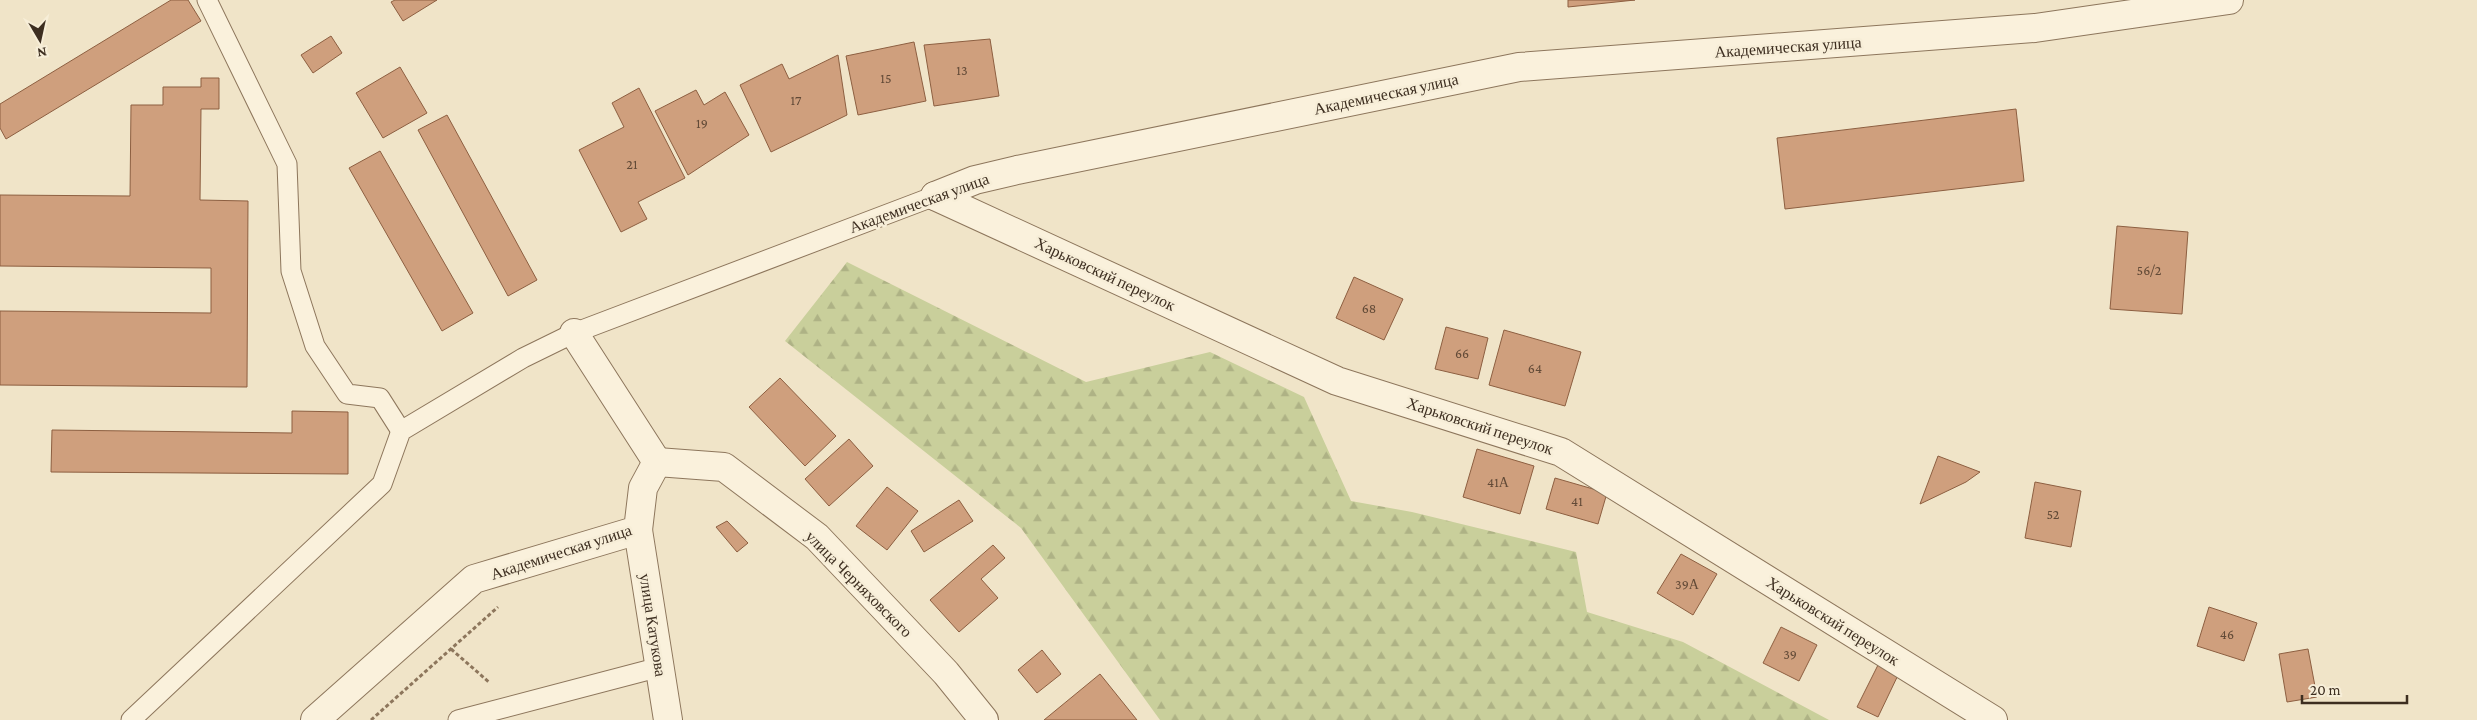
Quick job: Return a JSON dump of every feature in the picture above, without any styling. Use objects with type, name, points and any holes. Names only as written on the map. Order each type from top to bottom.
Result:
[{"type":"street","name":"Академическая улица","points":[[935,196],[974,180],[1017,170],[1519,67],[2034,28],[2229,0]]},
{"type":"street","name":"Харьковский переулок","points":[[935,196],[1337,381],[1561,452],[1993,720]]},
{"type":"street","points":[[574,333],[657,462]]},
{"type":"street","name":"Академическая улица","points":[[315,720],[474,579],[638,530],[643,488],[657,462]]},
{"type":"street","name":"улица Черняховского","points":[[657,462],[724,467],[817,537],[946,674],[984,720]]},
{"type":"street","name":"улица Катукова","points":[[638,530],[668,720]]},
{"type":"lane","points":[[131,720],[382,484],[401,431],[380,398],[347,394],[315,346],[291,271],[287,164],[207,0]]},
{"type":"lane","name":"Академическая улица","points":[[401,431],[523,358],[574,333],[935,196]]},
{"type":"lane","points":[[458,720],[660,667]]},
{"type":"path","points":[[371,720],[503,603]]},
{"type":"path","points":[[452,649],[515,705]]},
{"type":"green space","points":[[847,262],[1086,382],[1210,352],[1304,397],[1351,501],[1412,512],[1576,552],[1587,612],[1683,642],[1829,720],[1160,720],[1021,528],[785,341]]},
{"type":"building","points":[[171,0],[188,0],[201,21],[6,139],[0,128],[0,104]]},
{"type":"building","points":[[395,0],[437,0],[403,21],[391,2]]},
{"type":"building","points":[[1568,0],[1635,0],[1568,7]]},
{"type":"building","points":[[331,36],[342,53],[313,73],[301,55]]},
{"type":"building","points":[[990,39],[999,96],[934,106],[924,45]]},
{"type":"building","points":[[914,42],[926,101],[858,115],[846,56]]},
{"type":"building","points":[[838,55],[847,115],[771,152],[740,85],[782,64],[789,79]]},
{"type":"building","points":[[400,67],[427,113],[383,138],[356,93]]},
{"type":"building","points":[[201,78],[219,78],[219,109],[201,109],[200,200],[248,201],[247,387],[0,385],[0,311],[211,313],[211,268],[0,266],[0,195],[130,196],[131,105],[163,105],[163,87],[201,87]]},
{"type":"building","points":[[639,88],[685,178],[638,202],[647,219],[621,232],[579,150],[624,127],[612,103]]},
{"type":"building","points":[[696,90],[704,105],[725,92],[749,135],[688,175],[655,111]]},
{"type":"building","points":[[2016,109],[2024,181],[1785,209],[1777,138]]},
{"type":"building","points":[[447,115],[537,280],[508,296],[418,130]]},
{"type":"building","points":[[380,151],[473,313],[442,331],[349,168]]},
{"type":"building","points":[[2117,226],[2188,232],[2182,314],[2110,309]]},
{"type":"building","points":[[1354,277],[1403,299],[1384,340],[1336,318]]},
{"type":"building","points":[[1446,327],[1488,338],[1478,379],[1435,369]]},
{"type":"building","points":[[1504,330],[1581,352],[1565,406],[1489,385]]},
{"type":"building","points":[[780,378],[836,436],[805,466],[749,407]]},
{"type":"building","points":[[292,411],[348,412],[348,474],[51,472],[52,430],[292,433]]},
{"type":"building","points":[[849,439],[873,466],[829,506],[805,479]]},
{"type":"building","points":[[1477,449],[1534,466],[1520,514],[1463,497]]},
{"type":"building","points":[[1938,456],[1980,472],[1966,482],[1920,504]]},
{"type":"building","points":[[1555,478],[1607,493],[1598,524],[1546,509]]},
{"type":"building","points":[[2035,482],[2081,491],[2071,547],[2025,538]]},
{"type":"building","points":[[887,487],[918,511],[887,550],[856,526]]},
{"type":"building","points":[[959,500],[973,521],[924,552],[911,531]]},
{"type":"building","points":[[727,521],[748,543],[737,552],[716,527]]},
{"type":"building","points":[[993,545],[1005,558],[981,579],[998,598],[959,632],[930,600]]},
{"type":"building","points":[[1681,554],[1717,574],[1693,615],[1657,593]]},
{"type":"building","points":[[2209,607],[2257,623],[2244,661],[2197,646]]},
{"type":"building","points":[[1781,627],[1817,645],[1799,681],[1763,663]]},
{"type":"building","points":[[2308,649],[2317,697],[2287,702],[2279,654]]},
{"type":"building","points":[[1042,650],[1061,674],[1037,693],[1018,670]]},
{"type":"building","points":[[1880,661],[1900,671],[1878,717],[1857,707]]},
{"type":"building","points":[[1100,674],[1137,720],[1044,720]]}]
